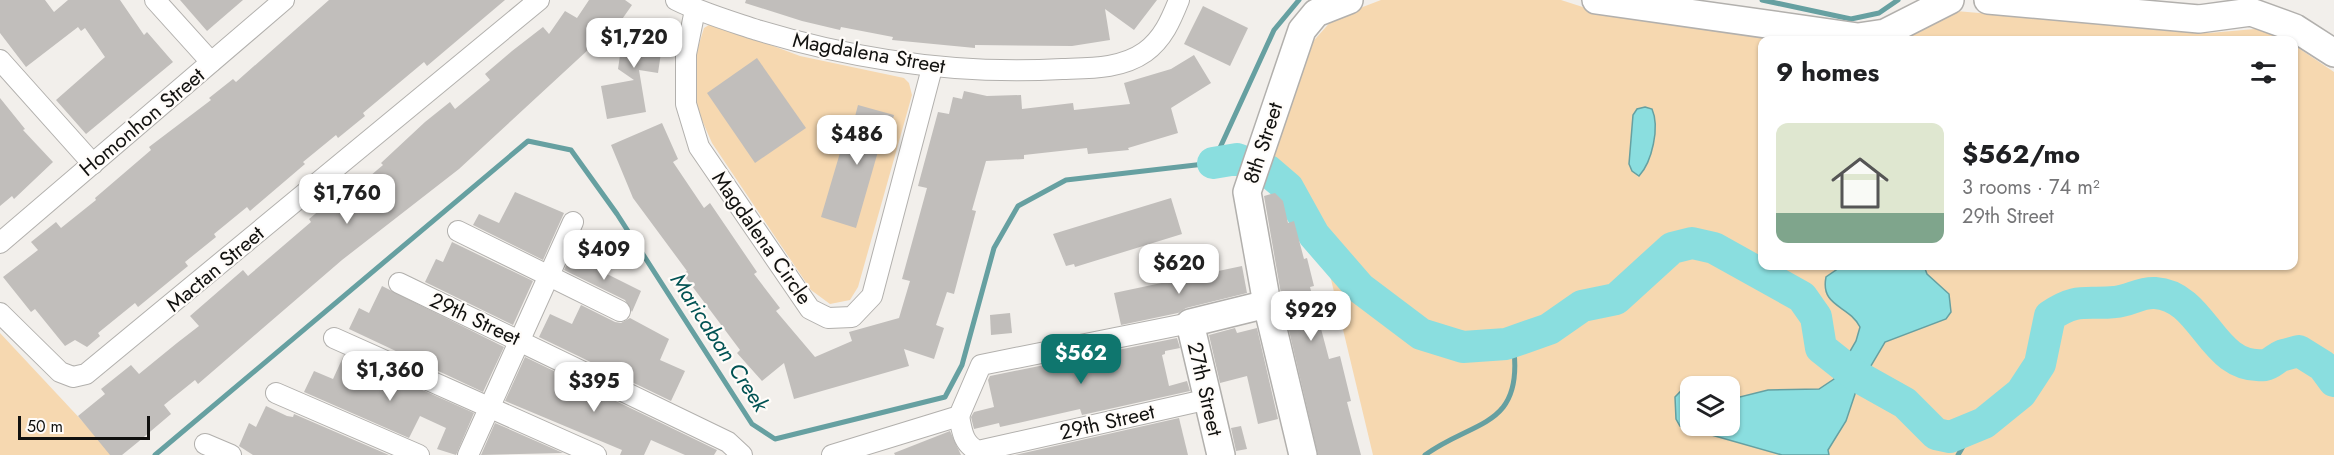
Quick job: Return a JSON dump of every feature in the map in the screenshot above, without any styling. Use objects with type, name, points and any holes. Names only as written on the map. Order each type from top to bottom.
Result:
[{"type":"street","points":[[155,0],[212,62]]},
{"type":"street","name":"Homonhon Street","points":[[0,243],[284,0]]},
{"type":"street","name":"Mactan Street","points":[[0,314],[60,372],[73,377],[86,374],[539,0]]},
{"type":"street","name":"Magdalena Street","points":[[676,0],[695,10],[798,42],[932,68],[1018,72],[1099,67],[1125,62],[1145,52],[1161,38],[1179,0]]},
{"type":"street","name":"8th Street","points":[[1303,455],[1267,304],[1247,202],[1249,186],[1302,30],[1316,13],[1349,0]]},
{"type":"street","points":[[1596,0],[1851,36]]},
{"type":"street","points":[[1865,36],[1885,33],[1950,0]]},
{"type":"street","points":[[1988,0],[2199,19],[2251,12],[2295,28],[2334,53]]},
{"type":"street","name":"Magdalena Circle","points":[[695,10],[686,54],[686,104],[699,147],[810,309],[828,318],[852,317],[872,296],[932,68]]},
{"type":"street","points":[[0,60],[21,87],[93,164]]},
{"type":"street","points":[[468,455],[573,222]]},
{"type":"street","points":[[458,231],[620,311]]},
{"type":"street","name":"29th Street","points":[[399,283],[520,340],[731,451]]},
{"type":"street","points":[[832,455],[959,416],[981,365],[1267,304]]},
{"type":"street","name":"27th Street","points":[[1190,322],[1221,455]]},
{"type":"street","points":[[334,338],[596,455]]},
{"type":"street","points":[[276,393],[419,455]]},
{"type":"street","name":"29th Street","points":[[959,416],[964,440],[969,447],[978,452],[1209,399]]},
{"type":"street","points":[[205,444],[231,455]]},
{"type":"shaded area","points":[[1381,0],[1561,0],[1592,10],[1772,36],[1758,36],[1758,270],[2298,270],[2298,48],[2334,72],[2334,455],[1373,455],[1318,225],[1274,158],[1308,47],[1334,18]]},
{"type":"shaded area","points":[[1956,11],[2209,33],[2255,29],[2270,31],[2279,36],[1906,36]]},
{"type":"shaded area","points":[[712,23],[800,56],[904,78],[909,83],[912,95],[858,287],[850,300],[830,304],[811,290],[712,143],[694,102],[694,60],[704,28]]},
{"type":"shaded area","points":[[0,333],[114,455],[0,455]]},
{"type":"water","points":[[1645,107],[1652,109],[1655,134],[1648,162],[1639,176],[1632,171],[1629,164],[1633,115],[1637,109]]},
{"type":"water","points":[[1836,270],[1926,270],[1949,294],[1951,312],[1946,319],[1885,342],[1856,391],[1846,421],[1828,450],[1829,455],[1782,455],[1715,436],[1740,436],[1740,397],[1768,390],[1819,389],[1834,379],[1856,341],[1860,327],[1849,314],[1831,300],[1825,287],[1826,277]]},
{"type":"water","points":[[1680,392],[1680,426],[1676,419],[1675,397]]},
{"type":"building","points":[[0,0],[45,0],[54,12],[68,0],[120,0],[144,35],[147,32],[173,62],[86,134],[56,100],[105,57],[85,28],[81,31],[78,27],[26,67],[0,33]]},
{"type":"building","points":[[180,0],[243,0],[207,31]]},
{"type":"building","points":[[329,0],[505,0],[427,66],[424,62],[363,113],[365,116],[338,138],[336,135],[303,162],[305,164],[250,211],[247,207],[214,234],[216,237],[185,262],[188,266],[138,307],[135,303],[98,333],[100,336],[87,347],[75,340],[65,346],[35,309],[31,312],[3,277],[38,250],[31,242],[56,222],[61,228],[96,200],[95,198],[151,150],[149,147],[211,100],[209,98],[233,79],[236,82]]},
{"type":"building","points":[[589,0],[625,0],[632,5],[597,55],[589,49],[459,169],[342,260],[198,384],[195,380],[164,405],[171,414],[138,442],[122,455],[110,455],[78,416],[105,394],[101,389],[131,365],[139,374],[199,326],[190,316],[243,270],[248,276],[311,222],[309,219],[333,199],[337,204],[383,165],[381,163],[425,122],[450,102],[455,109],[490,80],[485,74],[512,51],[543,27],[549,34],[565,11],[577,18]]},
{"type":"building","points":[[746,0],[1157,0],[1134,30],[1105,9],[1110,40],[1072,46],[975,45],[975,48],[892,40],[893,37],[841,27],[840,30],[745,3]]},
{"type":"building","points":[[1203,6],[1248,28],[1230,66],[1184,44]]},
{"type":"building","points":[[625,21],[665,26],[658,73],[639,70],[646,112],[607,119],[601,86],[634,80],[618,69]]},
{"type":"building","points":[[1194,55],[1211,83],[1171,108],[1178,133],[1128,148],[1129,150],[1088,154],[1087,148],[1024,155],[1024,159],[986,161],[972,210],[976,211],[954,294],[947,292],[936,325],[944,328],[934,359],[904,349],[909,366],[794,399],[784,363],[762,381],[737,353],[740,350],[683,274],[687,271],[633,198],[611,145],[662,123],[678,159],[673,162],[704,208],[710,203],[757,272],[754,274],[780,308],[776,311],[815,357],[852,341],[849,332],[899,318],[910,281],[902,279],[927,188],[918,186],[938,112],[949,114],[953,97],[962,99],[964,91],[987,96],[1021,95],[1022,109],[1073,103],[1074,110],[1130,104],[1124,83],[1171,69]]},
{"type":"building","points":[[757,58],[806,128],[755,163],[707,93]]},
{"type":"building","points":[[0,98],[25,129],[23,130],[53,162],[14,199],[12,196],[0,206]]},
{"type":"building","points":[[858,105],[894,115],[885,150],[879,148],[856,228],[821,217],[842,146],[847,147]]},
{"type":"building","points":[[515,192],[564,213],[543,260],[473,225],[479,214],[499,223]]},
{"type":"building","points":[[1275,193],[1283,201],[1288,223],[1294,221],[1304,259],[1307,258],[1314,286],[1310,287],[1329,359],[1340,356],[1351,401],[1347,402],[1361,455],[1318,455],[1287,322],[1292,321],[1285,293],[1281,294],[1264,196]]},
{"type":"building","points":[[1171,198],[1182,234],[1075,267],[1074,264],[1066,266],[1053,234]]},
{"type":"building","points":[[452,242],[533,281],[513,325],[425,282],[436,259],[443,262]]},
{"type":"building","points":[[571,256],[641,291],[632,312],[625,300],[564,270]]},
{"type":"building","points":[[1242,266],[1247,293],[1186,308],[1178,313],[1121,325],[1114,293]]},
{"type":"building","points":[[382,286],[504,347],[483,392],[349,329],[359,308],[369,313]]},
{"type":"building","points":[[581,305],[615,322],[621,323],[630,318],[669,339],[660,360],[685,371],[671,401],[539,337],[550,314],[572,324]]},
{"type":"building","points":[[1010,313],[1012,333],[991,335],[990,315]]},
{"type":"building","points":[[1235,328],[1237,333],[1257,328],[1278,419],[1258,424],[1247,376],[1220,383],[1209,335]]},
{"type":"building","points":[[1177,338],[1180,348],[1165,351],[1162,355],[1169,386],[1187,381],[1190,391],[1082,415],[1080,409],[1000,427],[999,423],[974,429],[971,417],[974,412],[994,407],[988,380],[990,376]]},
{"type":"building","points":[[344,355],[474,413],[456,455],[437,449],[446,428],[420,416],[409,438],[304,392],[314,371],[333,379]]},
{"type":"building","points":[[525,357],[717,450],[714,455],[685,455],[651,440],[644,455],[620,455],[622,450],[505,401]]},
{"type":"building","points":[[266,406],[287,416],[293,417],[294,414],[389,455],[253,455],[239,446],[249,423],[256,427]]},
{"type":"building","points":[[1179,418],[1188,455],[1015,455]]},
{"type":"building","points":[[495,423],[563,453],[481,455]]},
{"type":"building","points":[[1241,426],[1247,449],[1236,451],[1231,428]]},
{"type":"building","points":[[950,431],[961,455],[895,455],[894,453]]},
{"type":"waterway","name":"Maricaban Creek","points":[[155,455],[528,141],[571,150],[617,214],[752,424],[775,439],[945,397],[962,365],[994,248],[1018,206],[1066,180],[1213,163],[1274,30],[1299,0]]},
{"type":"waterway","name":"Maricaban Creek","points":[[1762,0],[1851,19],[1879,13],[1898,0]]},
{"type":"waterway","points":[[1213,163],[1237,159],[1267,170],[1288,188],[1314,235],[1360,288],[1421,334],[1463,347],[1506,344],[1549,329],[1582,306],[1616,299],[1672,248],[1692,243],[1714,248],[1802,297],[1816,317],[1821,348],[1855,375],[1905,403],[1936,434],[1950,437],[1984,423],[2021,393],[2040,364],[2050,316],[2075,304],[2120,301],[2150,293],[2172,297],[2186,306],[2232,357],[2247,364],[2265,365],[2281,356],[2299,351],[2323,366],[2334,381]]},
{"type":"waterway","points":[[1425,455],[1490,419],[1502,409],[1510,395],[1514,376],[1514,351],[1506,344]]},
{"type":"waterway","points":[[1958,455],[1965,443],[1984,423]]}]
